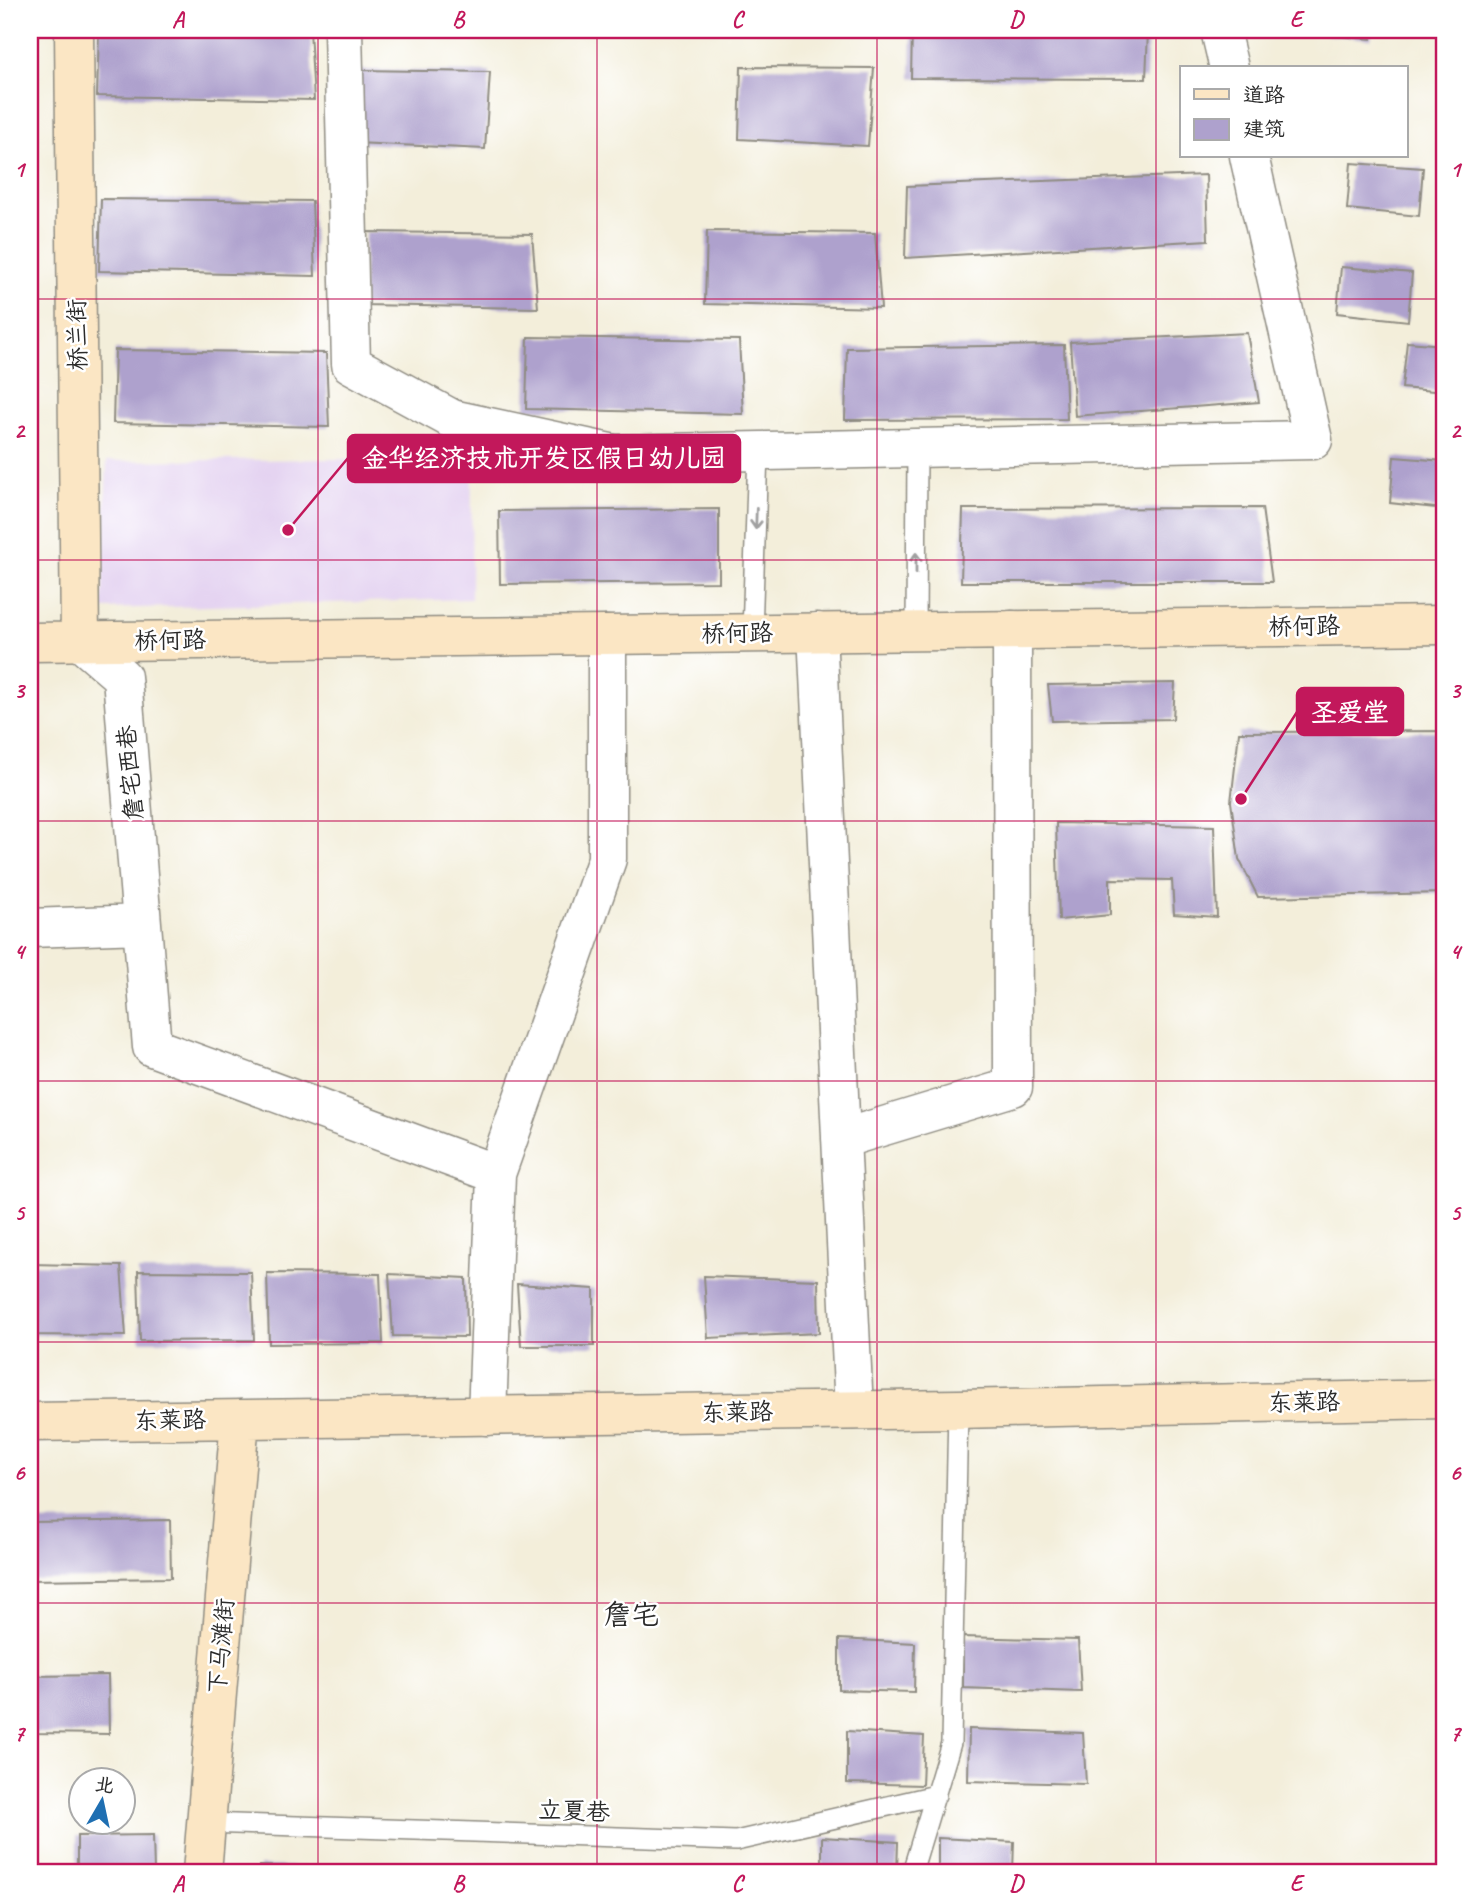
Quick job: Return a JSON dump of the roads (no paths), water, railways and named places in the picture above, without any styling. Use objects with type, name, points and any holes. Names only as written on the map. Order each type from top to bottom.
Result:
[{"type":"street","name":"桥兰街","points":[[74,30],[80,641]]},
{"type":"street","points":[[343,30],[351,364],[452,419],[615,454],[1313,440],[1249,158]]},
{"type":"street","points":[[1220,30],[1229,66]]},
{"type":"street","name":"桥何路","points":[[30,642],[1444,625]]},
{"type":"street","points":[[841,1139],[1013,1087],[1012,630]]},
{"type":"street","points":[[817,632],[854,1410]]},
{"type":"street","points":[[487,1416],[495,1174],[607,859],[607,635]]},
{"type":"street","name":"詹宅西巷","points":[[80,641],[122,677],[152,1047],[495,1174]]},
{"type":"street","points":[[30,928],[142,925]]},
{"type":"street","name":"东莱路","points":[[30,1422],[1444,1399]]},
{"type":"street","name":"下马滩街","points":[[202,1872],[240,1419]]},
{"type":"lane","points":[[916,631],[917,448]]},
{"type":"lane","points":[[752,633],[758,451]]},
{"type":"lane","points":[[912,1872],[951,1743],[958,1409]]},
{"type":"lane","name":"立夏巷","points":[[206,1823],[736,1841],[936,1795]]},
{"type":"place","name":"金华经济技术开发区假日幼儿园","points":[[288,530]]},
{"type":"place","name":"圣爱堂","points":[[1241,799]]},
{"type":"district","name":"詹宅","points":[[631,1614]]}]
